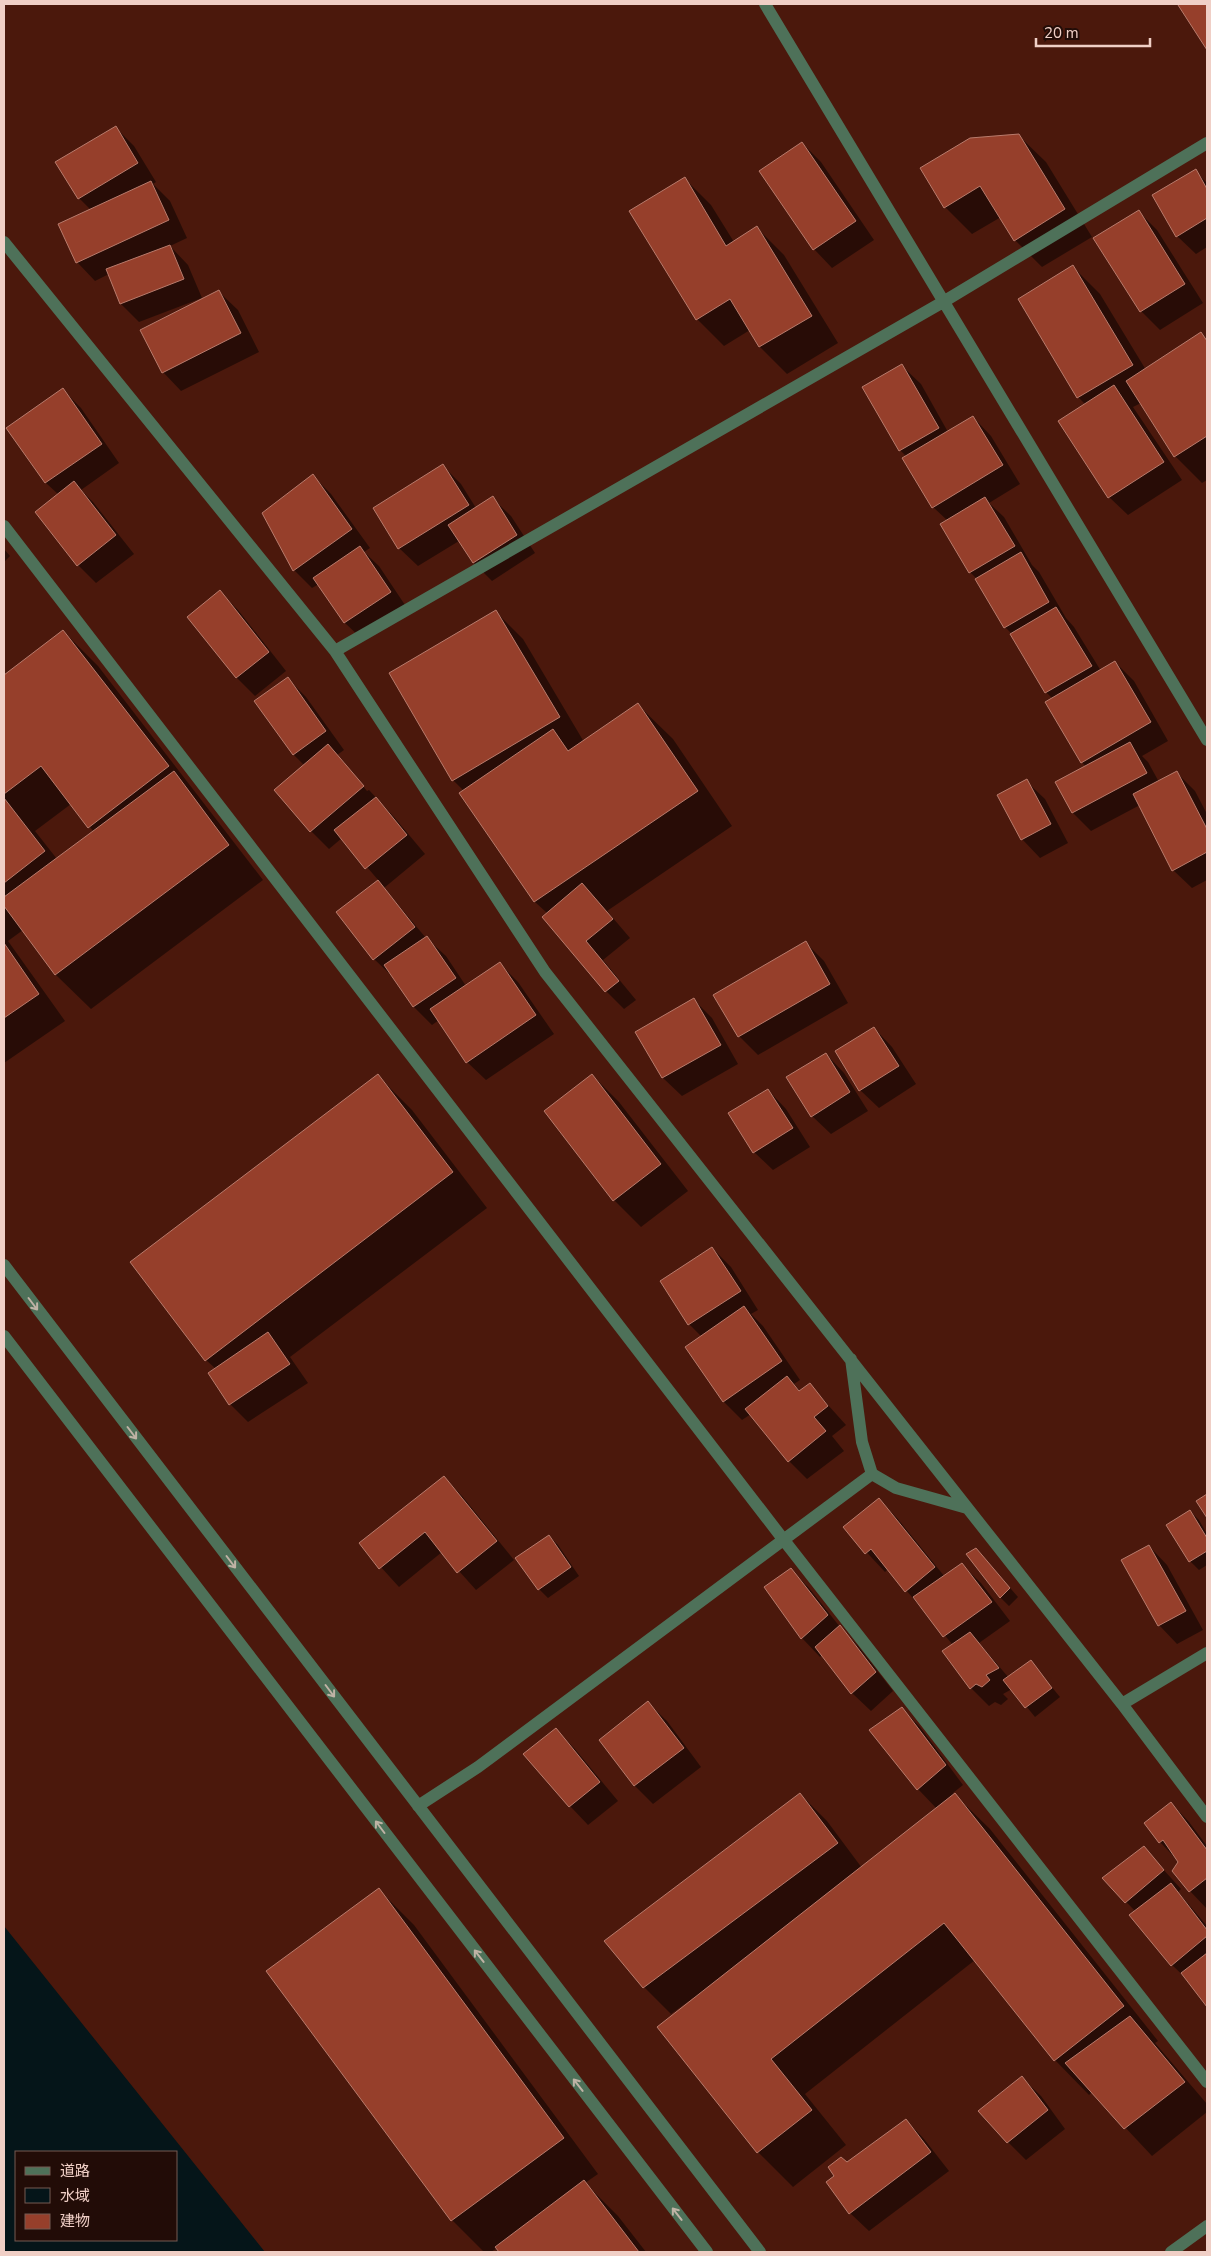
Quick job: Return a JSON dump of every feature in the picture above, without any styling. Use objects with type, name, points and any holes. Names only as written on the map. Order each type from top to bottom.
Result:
[{"type":"street","points":[[765,4],[1207,740]]},
{"type":"street","points":[[335,651],[943,302],[1207,143]]},
{"type":"street","points":[[4,242],[335,651],[545,972],[1122,1704],[1207,1818]]},
{"type":"street","points":[[4,526],[783,1538],[1207,2082]]},
{"type":"street","points":[[4,1265],[760,2252]]},
{"type":"street","points":[[4,1336],[707,2252]]},
{"type":"street","points":[[851,1359],[862,1442],[872,1474],[896,1488],[967,1508]]},
{"type":"street","points":[[418,1806],[478,1767],[783,1538],[872,1474]]},
{"type":"street","points":[[1122,1704],[1207,1653]]},
{"type":"street","points":[[1171,2252],[1207,2226]]},
{"type":"water","points":[[4,1926],[265,2252],[4,2252]]},
{"type":"building","points":[[1207,4],[1207,50],[1178,5]]},
{"type":"building","points":[[116,126],[138,163],[78,199],[55,162]]},
{"type":"building","points":[[1019,134],[1065,209],[1014,241],[980,186],[944,208],[920,168],[970,138]]},
{"type":"building","points":[[802,142],[856,221],[813,250],[759,171]]},
{"type":"building","points":[[1196,169],[1207,189],[1207,218],[1176,237],[1152,195]]},
{"type":"building","points":[[685,177],[726,246],[757,226],[812,316],[759,347],[730,299],[696,320],[629,211]]},
{"type":"building","points":[[151,181],[169,220],[76,263],[58,224]]},
{"type":"building","points":[[1139,210],[1185,284],[1140,312],[1093,238]]},
{"type":"building","points":[[170,245],[184,279],[120,304],[106,269]]},
{"type":"building","points":[[1073,265],[1133,365],[1077,398],[1018,299]]},
{"type":"building","points":[[219,290],[241,333],[162,373],[140,330]]},
{"type":"building","points":[[1201,332],[1207,341],[1207,436],[1174,457],[1126,381]]},
{"type":"building","points":[[902,364],[939,428],[899,451],[862,387]]},
{"type":"building","points":[[1114,385],[1164,462],[1108,498],[1058,421]]},
{"type":"building","points":[[63,388],[102,444],[45,483],[6,428]]},
{"type":"building","points":[[973,416],[1003,465],[932,508],[902,458]]},
{"type":"building","points":[[443,464],[469,505],[398,549],[373,508]]},
{"type":"building","points":[[313,474],[352,529],[293,571],[262,513]]},
{"type":"building","points":[[74,481],[116,535],[77,566],[35,512]]},
{"type":"building","points":[[493,496],[517,535],[473,563],[448,525]]},
{"type":"building","points":[[985,497],[1015,546],[969,573],[940,524]]},
{"type":"building","points":[[360,546],[391,592],[344,623],[313,578]]},
{"type":"building","points":[[1021,552],[1049,602],[1004,628],[975,579]]},
{"type":"building","points":[[220,590],[269,652],[236,678],[187,617]]},
{"type":"building","points":[[1056,607],[1092,666],[1045,693],[1010,634]]},
{"type":"building","points":[[496,610],[560,717],[452,781],[389,673]]},
{"type":"building","points":[[63,630],[169,766],[88,828],[41,766],[4,794],[4,675]]},
{"type":"building","points":[[1115,661],[1151,722],[1081,763],[1045,702]]},
{"type":"building","points":[[288,677],[326,731],[293,755],[254,701]]},
{"type":"building","points":[[638,703],[698,791],[534,902],[459,793],[553,729],[568,751]]},
{"type":"building","points":[[1130,742],[1147,773],[1072,813],[1055,782]]},
{"type":"building","points":[[328,744],[364,786],[310,832],[274,790]]},
{"type":"building","points":[[174,771],[229,845],[55,975],[4,906],[4,897]]},
{"type":"building","points":[[1177,771],[1207,829],[1207,852],[1172,871],[1133,794]]},
{"type":"building","points":[[1027,779],[1051,824],[1021,840],[997,795]]},
{"type":"building","points":[[376,797],[407,835],[365,869],[334,830]]},
{"type":"building","points":[[4,798],[45,851],[4,883]]},
{"type":"building","points":[[378,880],[415,927],[373,960],[336,912]]},
{"type":"building","points":[[582,883],[613,919],[586,941],[619,981],[605,992],[542,917]]},
{"type":"building","points":[[427,936],[456,978],[413,1007],[384,965]]},
{"type":"building","points":[[806,941],[830,984],[738,1037],[713,995]]},
{"type":"building","points":[[4,943],[39,994],[4,1018]]},
{"type":"building","points":[[500,962],[536,1015],[466,1063],[430,1009]]},
{"type":"building","points":[[694,998],[721,1045],[662,1078],[635,1032]]},
{"type":"building","points":[[874,1027],[899,1066],[859,1091],[835,1051]]},
{"type":"building","points":[[826,1053],[850,1092],[811,1117],[786,1077]]},
{"type":"building","points":[[378,1074],[453,1172],[205,1361],[130,1262]]},
{"type":"building","points":[[592,1074],[661,1164],[613,1201],[544,1111]]},
{"type":"building","points":[[768,1089],[793,1128],[753,1153],[728,1113]]},
{"type":"building","points":[[712,1247],[741,1291],[688,1325],[660,1281]]},
{"type":"building","points":[[744,1306],[782,1361],[723,1402],[685,1347]]},
{"type":"building","points":[[268,1332],[290,1364],[229,1405],[208,1373]]},
{"type":"building","points":[[787,1376],[799,1391],[810,1383],[828,1406],[814,1417],[826,1431],[788,1462],[745,1409]]},
{"type":"building","points":[[444,1476],[497,1541],[457,1573],[425,1532],[379,1569],[359,1543]]},
{"type":"building","points":[[1207,1494],[1207,1518],[1196,1501]]},
{"type":"building","points":[[879,1498],[935,1567],[905,1592],[871,1549],[865,1554],[843,1527]]},
{"type":"building","points":[[1190,1510],[1207,1538],[1207,1551],[1189,1562],[1166,1525]]},
{"type":"building","points":[[549,1535],[571,1567],[538,1590],[515,1558]]},
{"type":"building","points":[[1149,1545],[1186,1611],[1158,1626],[1121,1560]]},
{"type":"building","points":[[976,1548],[1010,1588],[1000,1598],[966,1554]]},
{"type":"building","points":[[962,1563],[992,1602],[943,1637],[913,1597]]},
{"type":"building","points":[[791,1568],[828,1615],[801,1639],[764,1587]]},
{"type":"building","points":[[840,1625],[876,1672],[851,1694],[815,1647]]},
{"type":"building","points":[[970,1632],[999,1668],[986,1675],[990,1680],[982,1687],[976,1684],[970,1689],[942,1651]]},
{"type":"building","points":[[1031,1660],[1052,1688],[1025,1708],[1003,1680]]},
{"type":"building","points":[[648,1701],[684,1748],[634,1786],[599,1740]]},
{"type":"building","points":[[902,1707],[946,1765],[917,1790],[869,1730]]},
{"type":"building","points":[[556,1728],[600,1782],[569,1807],[523,1754]]},
{"type":"building","points":[[800,1793],[838,1843],[643,1988],[604,1941]]},
{"type":"building","points":[[955,1793],[1124,2006],[1054,2061],[944,1923],[771,2059],[812,2110],[757,2153],[657,2027]]},
{"type":"building","points":[[1171,1802],[1207,1850],[1207,1878],[1189,1892],[1172,1871],[1178,1862],[1163,1840],[1159,1843],[1144,1823]]},
{"type":"building","points":[[1144,1846],[1164,1870],[1125,1903],[1102,1878]]},
{"type":"building","points":[[1171,1883],[1207,1930],[1207,1936],[1171,1966],[1129,1915]]},
{"type":"building","points":[[379,1888],[564,2138],[451,2221],[266,1971]]},
{"type":"building","points":[[1207,1953],[1207,2007],[1181,1973]]},
{"type":"building","points":[[1130,2016],[1185,2082],[1124,2129],[1065,2063]]},
{"type":"building","points":[[1022,2076],[1048,2110],[1007,2143],[978,2111]]},
{"type":"building","points":[[906,2119],[931,2152],[849,2214],[826,2182],[834,2176],[828,2167],[841,2157],[847,2162]]},
{"type":"building","points":[[584,2180],[639,2252],[499,2252],[495,2247]]}]
